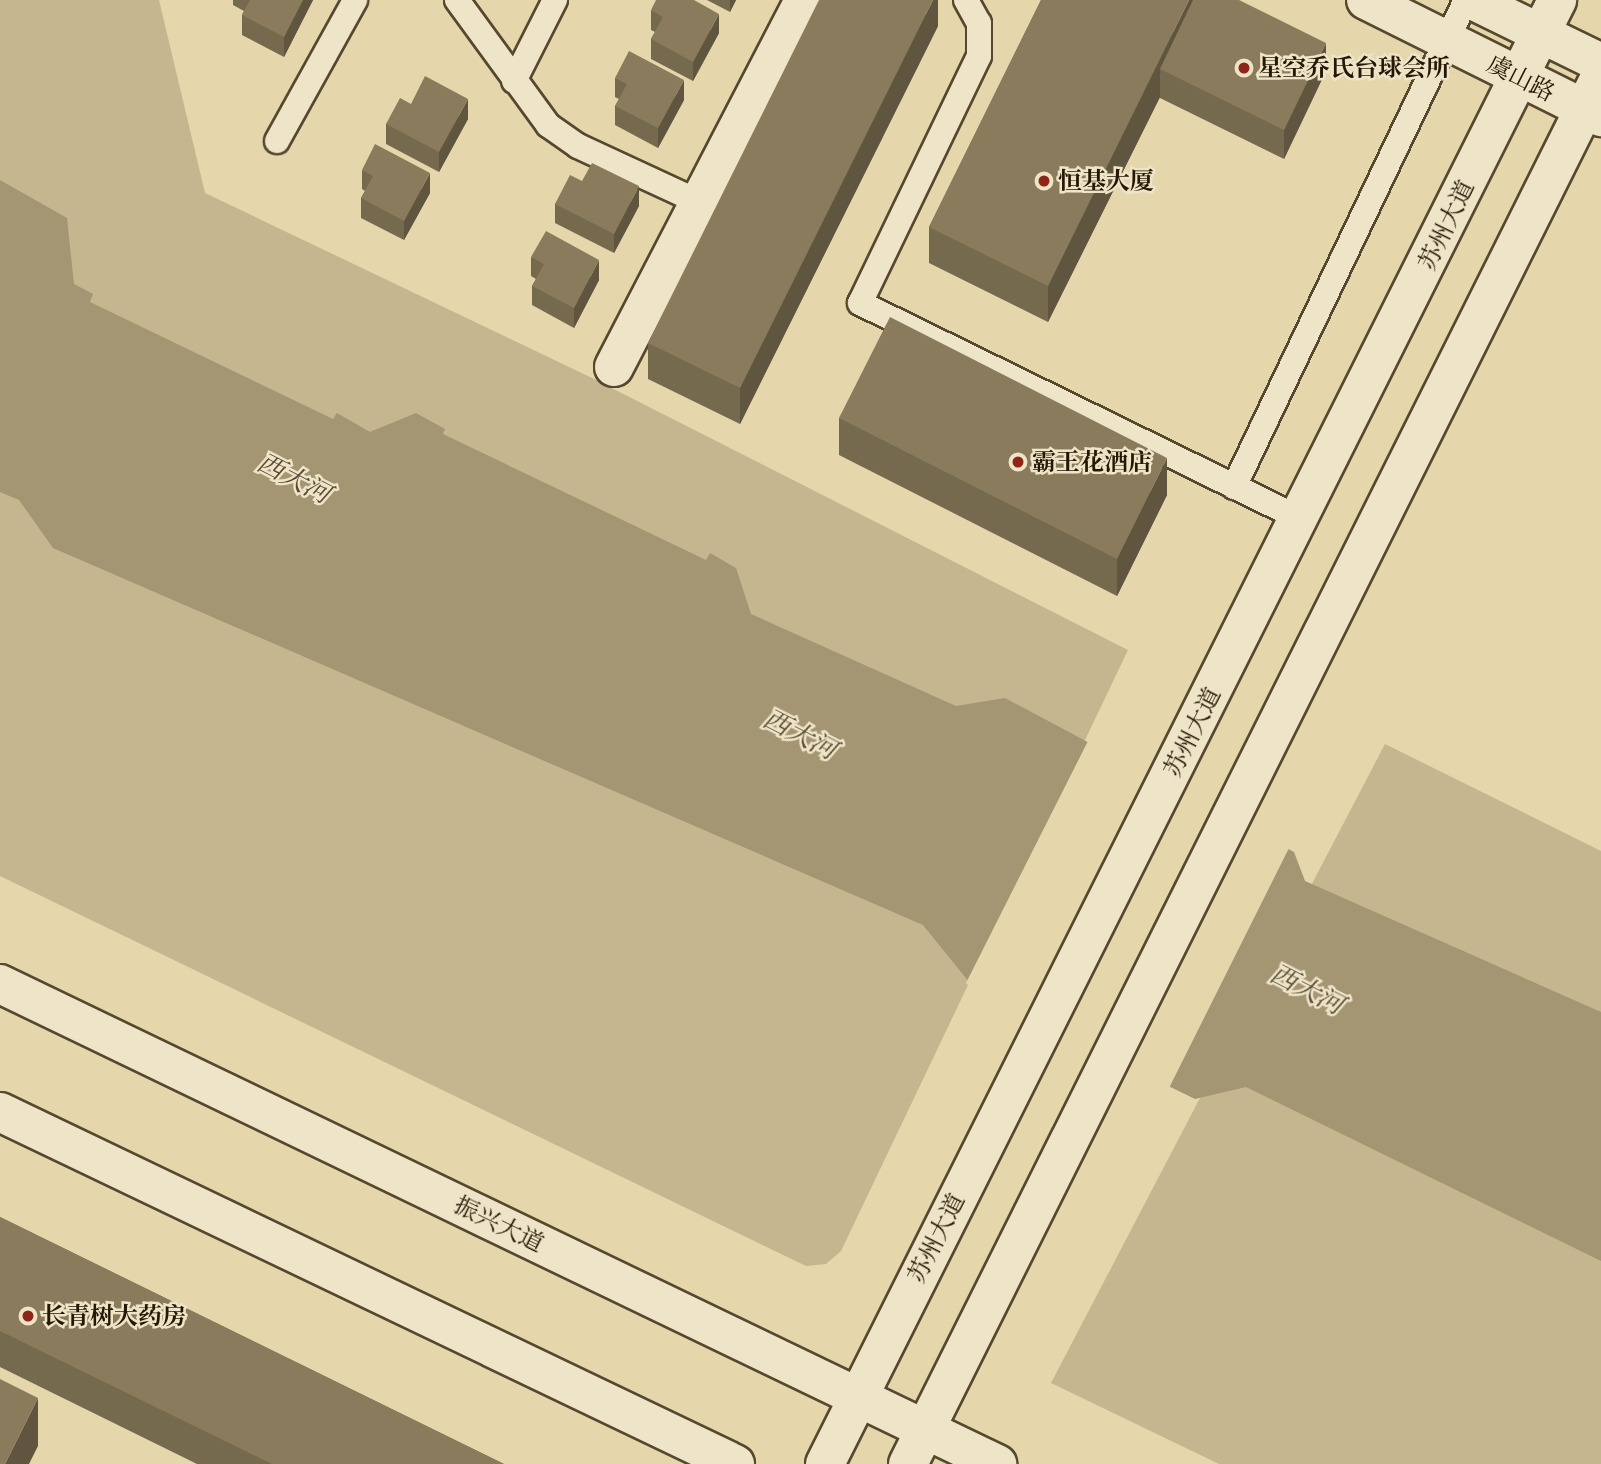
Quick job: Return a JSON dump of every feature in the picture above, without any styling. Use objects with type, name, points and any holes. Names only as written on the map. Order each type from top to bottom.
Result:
[{"type":"street","points":[[614,367],[804,0]]},
{"type":"street","name":"虞山路","points":[[1366,0],[1593,114]]},
{"type":"street","name":"虞山路","points":[[1472,0],[1549,16],[1601,63]]},
{"type":"street","name":"苏州大道","points":[[825,1464],[1300,519],[1549,16]]},
{"type":"street","points":[[908,1464],[1085,1108],[1593,114],[1601,75]]},
{"type":"street","name":"振兴大道","points":[[0,984],[997,1464]]},
{"type":"street","points":[[0,1112],[735,1464]]},
{"type":"lane","points":[[277,141],[355,0]]},
{"type":"lane","points":[[457,0],[548,125],[578,146],[699,202]]},
{"type":"lane","points":[[514,81],[555,0]]},
{"type":"lane","points":[[966,0],[979,23],[979,56],[860,303],[1300,519]]},
{"type":"lane","points":[[1234,487],[1466,0]]},
{"type":"shaded area","points":[[0,0],[159,0],[205,193],[590,377],[1128,650],[841,1251],[826,1264],[806,1266],[0,876]]},
{"type":"shaded area","points":[[1385,744],[1601,851],[1601,1464],[1219,1464],[1051,1383]]},
{"type":"water","name":"西大河","points":[[0,180],[67,218],[74,284],[93,294],[90,302],[333,419],[337,413],[370,432],[416,413],[445,429],[443,434],[706,560],[710,553],[736,568],[751,614],[956,706],[1005,698],[1294,852],[1305,881],[1601,1012],[1601,1261],[1246,1087],[1195,1099],[978,993],[923,925],[53,548],[19,500],[0,492]]},
{"type":"pier","points":[[1089,739],[1290,846],[1168,1090],[977,996],[966,983]]},
{"type":"building","points":[[250,0],[303,0],[284,37],[242,15]]},
{"type":"building","points":[[656,0],[694,0],[719,14],[693,62],[651,39],[663,17],[651,10]]},
{"type":"building","points":[[819,0],[933,0],[740,388],[648,343]]},
{"type":"building","name":"恒基大厦","points":[[1041,0],[1189,0],[1048,286],[929,227]]},
{"type":"building","points":[[1193,0],[1239,0],[1326,43],[1284,130],[1160,69]]},
{"type":"building","points":[[629,51],[684,80],[658,128],[615,106],[627,84],[615,78]]},
{"type":"building","points":[[425,76],[468,99],[439,152],[386,124],[400,98],[411,104]]},
{"type":"building","points":[[375,144],[430,173],[404,221],[361,198],[373,176],[362,170]]},
{"type":"building","points":[[592,163],[639,186],[614,234],[555,204],[570,175],[582,181]]},
{"type":"building","points":[[546,231],[599,260],[574,308],[532,286],[544,264],[531,257]]},
{"type":"building","points":[[890,317],[1167,458],[1117,559],[839,418]]},
{"type":"building","points":[[0,1217],[504,1464],[272,1464],[0,1331]]},
{"type":"building","points":[[0,1379],[38,1398],[5,1464],[0,1464]]},
{"type":"place","name":"星空乔氏台球会所","points":[[1244,68]]},
{"type":"place","name":"恒基大厦","points":[[1044,181]]},
{"type":"place","name":"霸王花酒店","points":[[1018,462]]},
{"type":"place","name":"长青树大药房","points":[[28,1316]]}]
